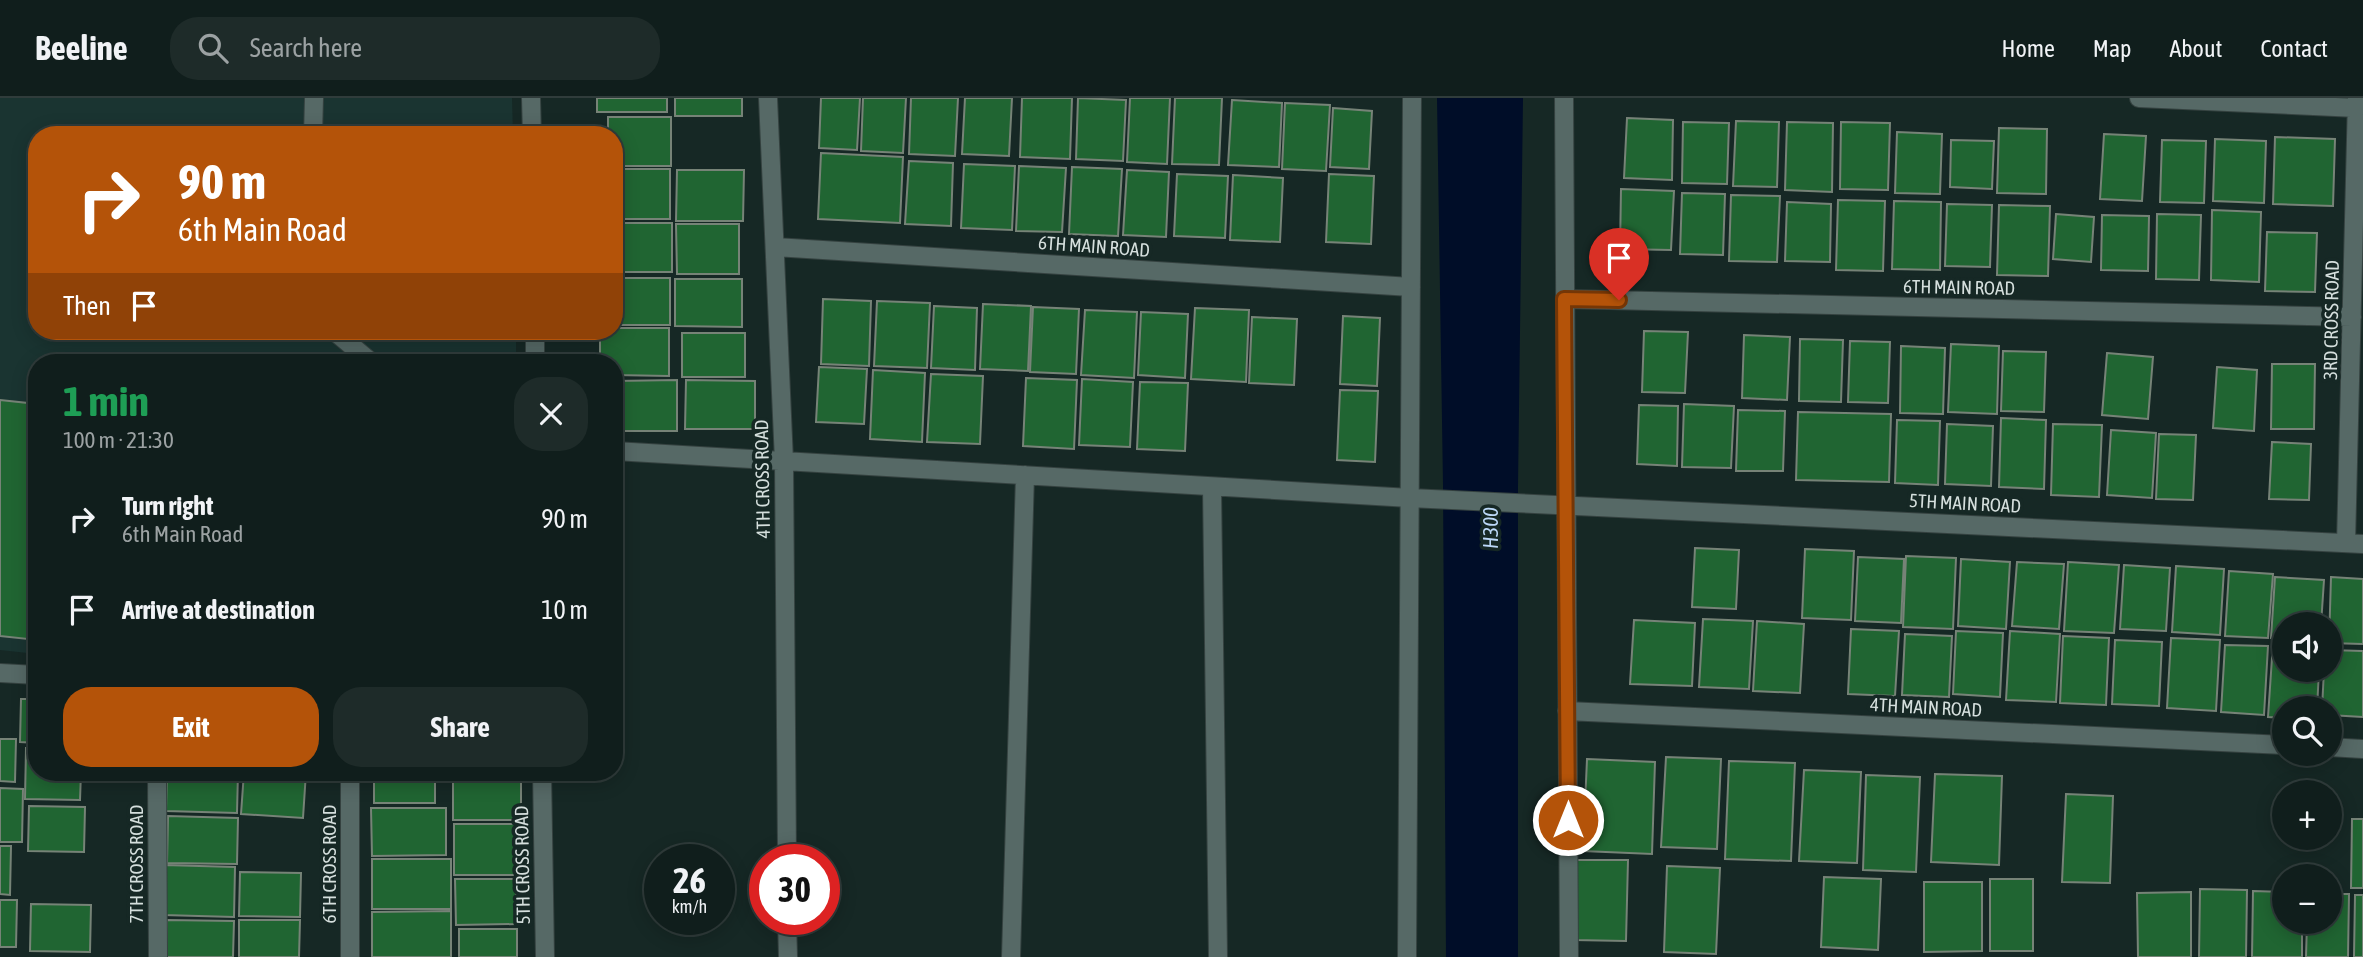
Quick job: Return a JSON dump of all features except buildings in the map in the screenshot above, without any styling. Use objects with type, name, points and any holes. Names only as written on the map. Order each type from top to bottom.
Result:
[{"type":"street","points":[[313,126],[314,98]]},
{"type":"street","points":[[531,98],[532,126]]},
{"type":"street","name":"4TH CROSS ROAD","points":[[768,98],[784,461],[787,844]]},
{"type":"street","points":[[1407,957],[1412,98]]},
{"type":"street","points":[[1564,98],[1569,957]]},
{"type":"street","points":[[2139,98],[2357,103]]},
{"type":"street","name":"3RD CROSS ROAD","points":[[2355,543],[2352,317],[2357,103]]},
{"type":"street","name":"6TH MAIN ROAD","points":[[775,247],[1411,287]]},
{"type":"street","name":"6TH MAIN ROAD","points":[[1564,299],[2352,317]]},
{"type":"street","points":[[344,340],[358,354]]},
{"type":"street","name":"5TH MAIN ROAD","points":[[623,452],[1410,498],[2355,543]]},
{"type":"street","points":[[1011,957],[1025,475]]},
{"type":"street","points":[[1212,487],[1218,957]]},
{"type":"street","points":[[0,673],[28,675]]},
{"type":"street","name":"4TH MAIN ROAD","points":[[1567,711],[2272,744]]},
{"type":"street","points":[[2342,748],[2363,749]]},
{"type":"street","name":"7TH CROSS ROAD","points":[[157,781],[158,957]]},
{"type":"street","name":"6TH CROSS ROAD","points":[[350,781],[350,957]]},
{"type":"street","name":"5TH CROSS ROAD","points":[[542,781],[545,957]]},
{"type":"street","points":[[788,935],[788,957]]},
{"type":"shaded area","points":[[0,98],[512,98],[513,126],[28,126],[28,340],[516,340],[516,354],[28,354],[28,653],[0,650]]},
{"type":"water","name":"H300","points":[[1437,98],[1523,98],[1518,487],[1518,957],[1446,957]]},
{"type":"route","points":[[1568,820],[1564,299],[1619,300]]}]
